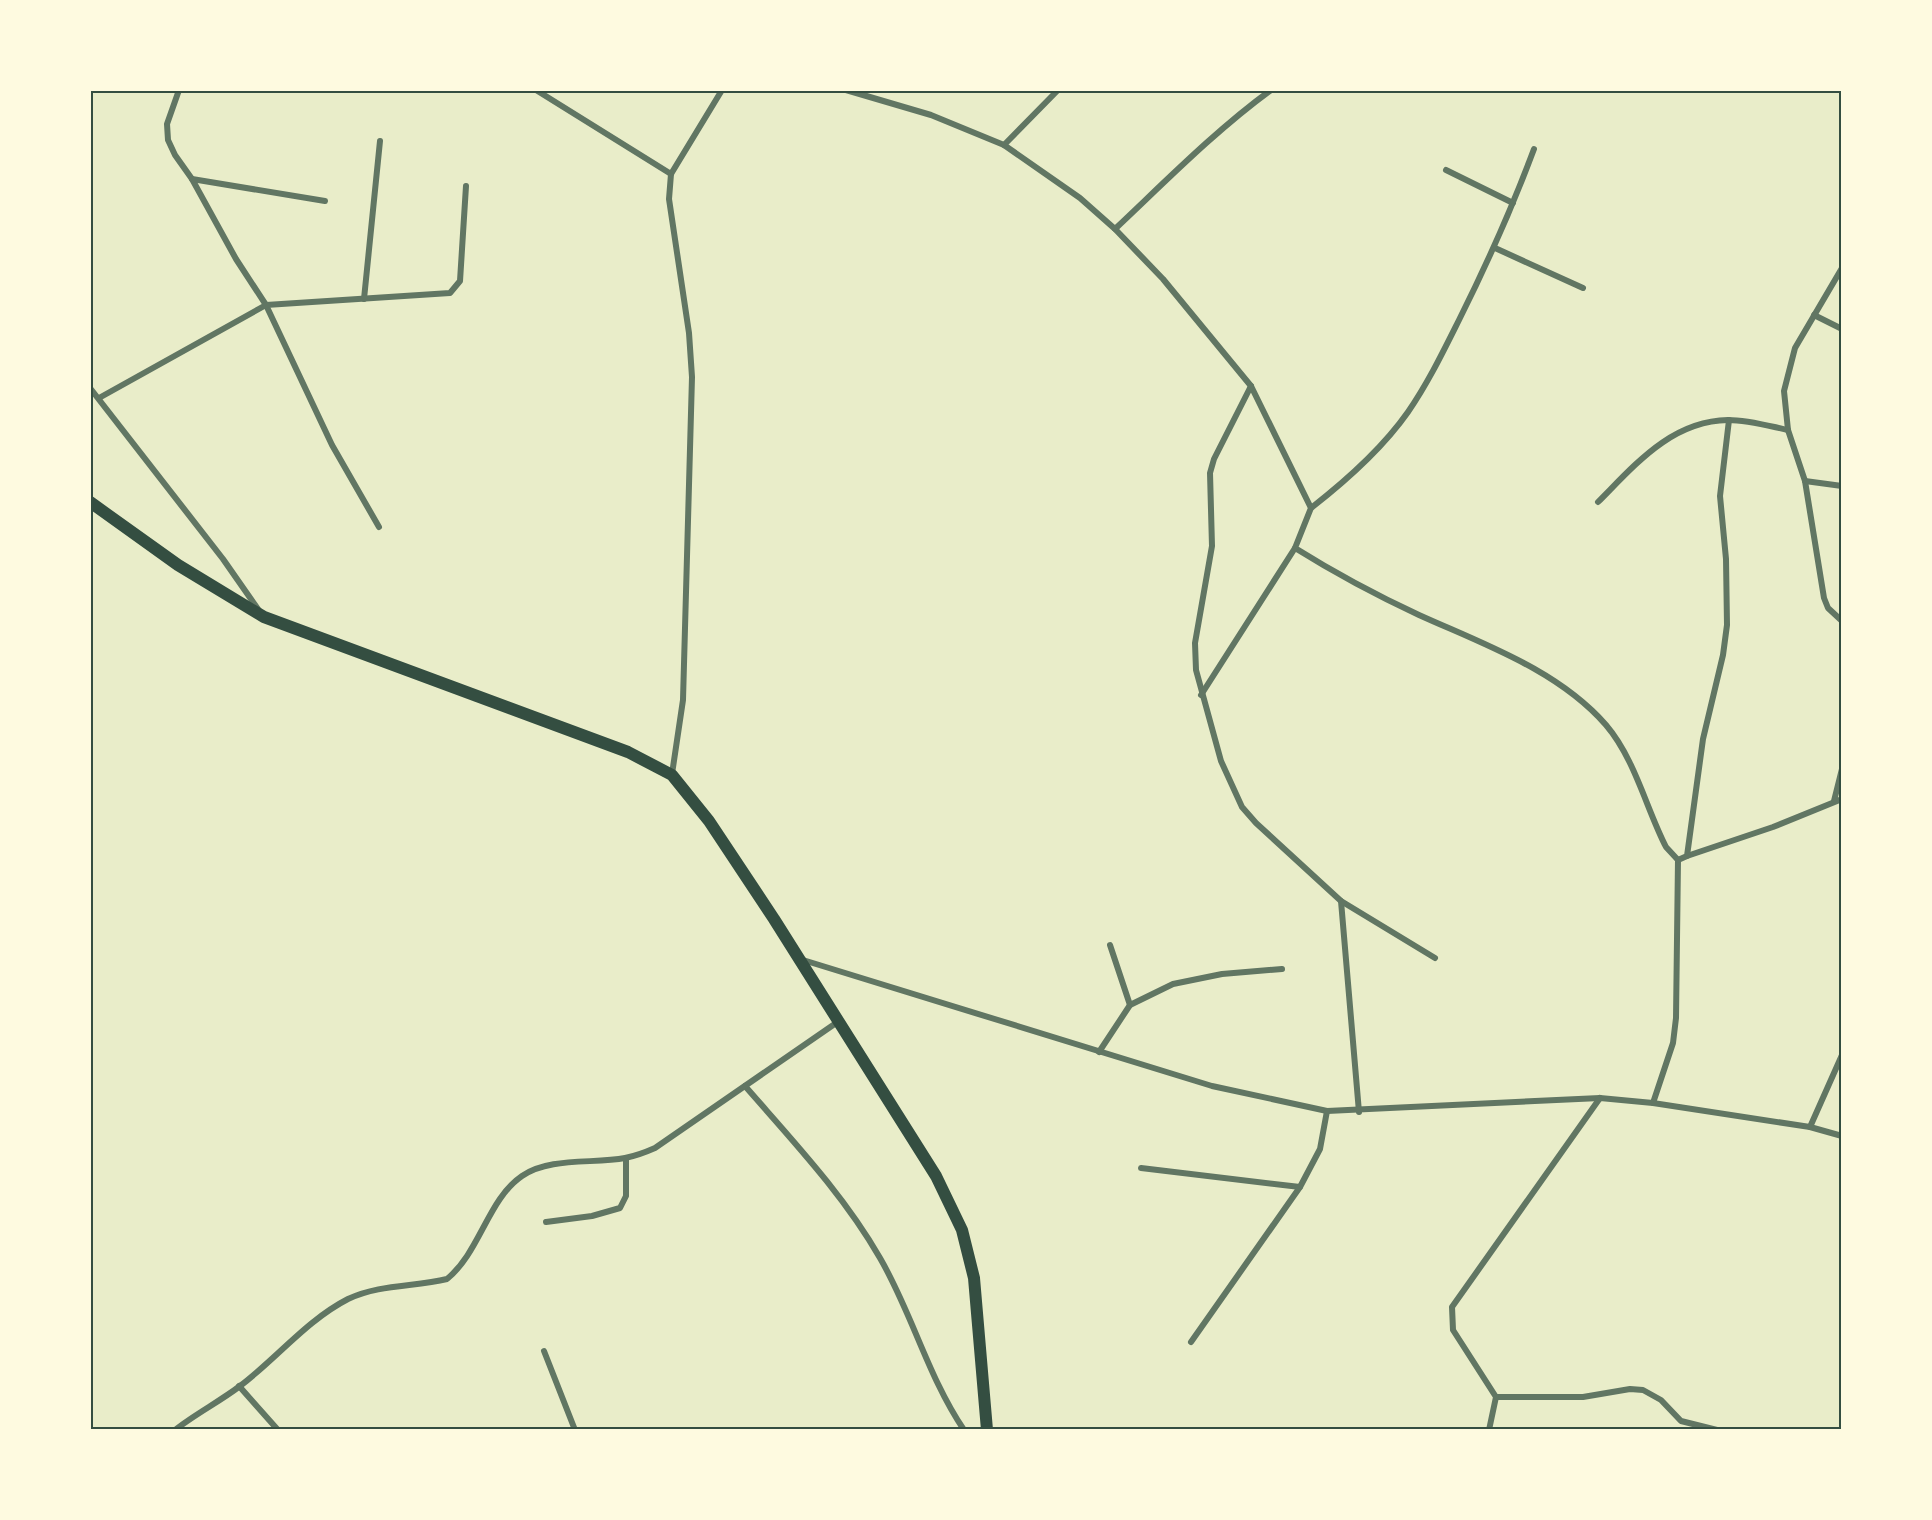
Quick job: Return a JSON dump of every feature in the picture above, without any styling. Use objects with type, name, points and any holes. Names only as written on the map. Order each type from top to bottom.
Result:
[{"type":"main road","points":[[90,502],[178,565],[264,617],[628,752],[672,774],[709,821],[839,1021],[936,1176],[962,1230],[974,1278],[980,1319],[987,1430]]},
{"type":"street","points":[[179,90],[167,124],[168,140],[236,259],[266,305],[332,445],[379,527]]},
{"type":"street","points":[[536,90],[671,174]]},
{"type":"street","points":[[672,774],[682,700],[692,376],[689,333],[669,200],[671,174],[722,90]]},
{"type":"street","points":[[846,90],[930,115],[1004,146],[1080,198],[1115,229],[1170,287],[1251,386],[1311,508]]},
{"type":"street","points":[[1004,146],[1058,90]]},
{"type":"street","points":[[1115,229],[1198,149],[1239,113],[1271,90]]},
{"type":"street","points":[[364,299],[380,141]]},
{"type":"street","points":[[1201,694],[1295,548],[1311,508],[1342,484],[1378,449],[1407,413],[1430,377],[1495,248],[1534,149]]},
{"type":"street","points":[[1446,170],[1514,203]]},
{"type":"street","points":[[192,179],[325,201]]},
{"type":"street","points":[[99,398],[266,305],[446,294],[455,290],[460,281],[466,186]]},
{"type":"street","points":[[1495,248],[1583,288]]},
{"type":"street","points":[[1842,268],[1795,348],[1784,391],[1788,430],[1805,481],[1824,598],[1828,608],[1842,621]]},
{"type":"street","points":[[1814,315],[1842,329]]},
{"type":"street","points":[[1251,386],[1214,459],[1210,473],[1212,546],[1195,643],[1196,670],[1201,694],[1221,761],[1242,807],[1256,823],[1341,901],[1435,958]]},
{"type":"street","points":[[90,388],[223,559],[264,617]]},
{"type":"street","points":[[1598,502],[1653,447],[1698,423],[1729,420],[1788,430]]},
{"type":"street","points":[[1687,856],[1703,739],[1718,678],[1727,626],[1726,559],[1720,496],[1729,420]]},
{"type":"street","points":[[1805,481],[1842,486]]},
{"type":"street","points":[[1295,548],[1367,590],[1509,654],[1587,707],[1618,742],[1662,838],[1678,860],[1677,1018],[1673,1043],[1653,1103]]},
{"type":"street","points":[[1834,801],[1842,769]]},
{"type":"street","points":[[1678,860],[1773,827],[1842,799]]},
{"type":"street","points":[[1341,901],[1359,1112]]},
{"type":"street","points":[[1110,945],[1130,1005]]},
{"type":"street","points":[[798,959],[984,1014],[1212,1086],[1327,1111],[1359,1112],[1498,1101],[1600,1098],[1653,1103],[1810,1128],[1842,1136]]},
{"type":"street","points":[[1099,1052],[1130,1005],[1173,984],[1195,978],[1282,969]]},
{"type":"street","points":[[175,1430],[200,1410],[239,1386],[276,1354],[348,1300],[403,1284],[447,1280],[467,1258],[503,1196],[521,1176],[533,1170],[552,1166],[626,1158],[655,1148],[839,1021]]},
{"type":"street","points":[[1810,1128],[1842,1055]]},
{"type":"street","points":[[744,1086],[834,1191],[879,1256],[909,1312],[946,1402],[964,1430]]},
{"type":"street","points":[[1489,1430],[1496,1397],[1453,1330],[1452,1307],[1600,1098]]},
{"type":"street","points":[[1191,1341],[1300,1187],[1320,1149],[1327,1111]]},
{"type":"street","points":[[546,1222],[592,1216],[620,1208],[626,1196],[626,1158]]},
{"type":"street","points":[[1142,1168],[1300,1187]]},
{"type":"street","points":[[544,1351],[576,1430]]},
{"type":"street","points":[[239,1386],[278,1430]]},
{"type":"street","points":[[1496,1397],[1583,1397],[1630,1389],[1643,1390],[1661,1400],[1682,1421],[1717,1430]]}]
